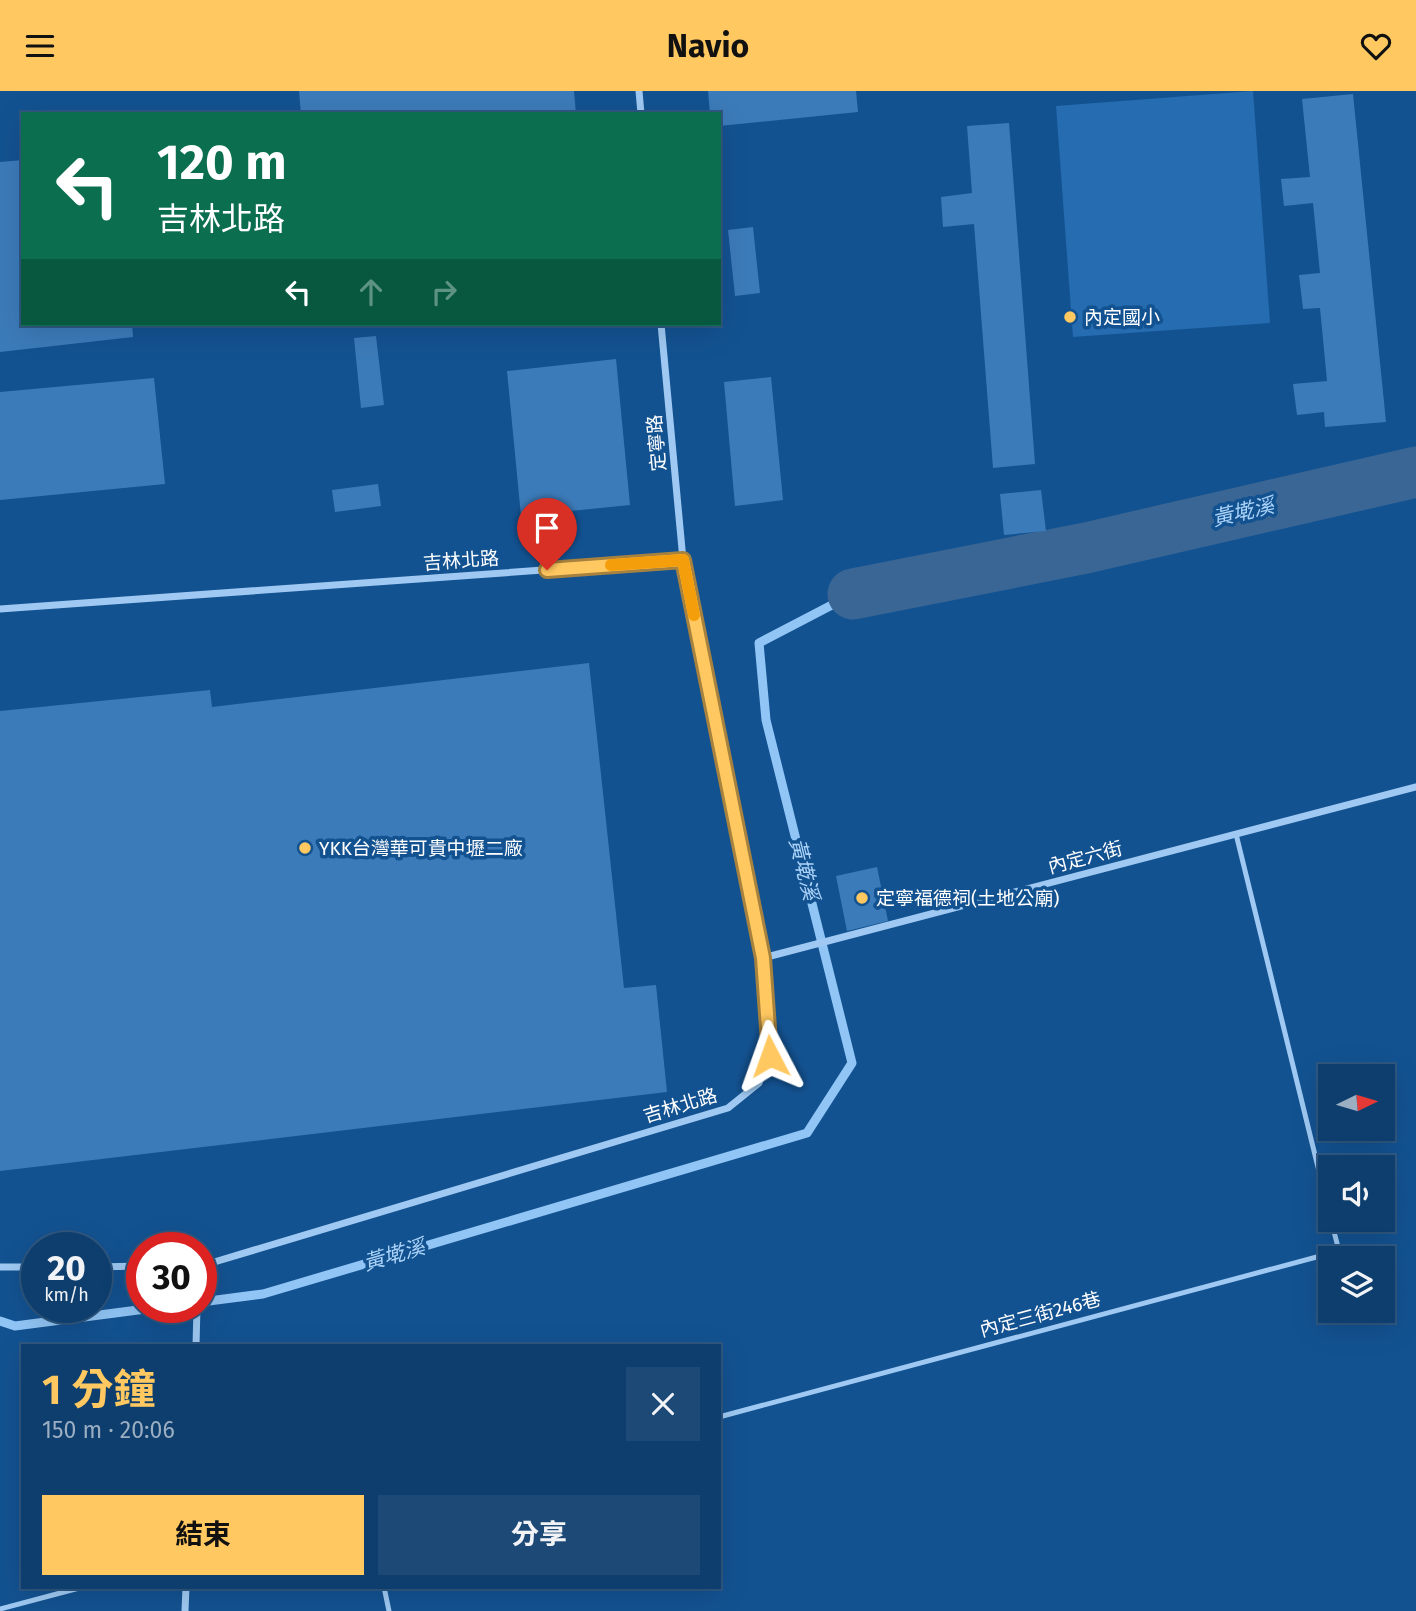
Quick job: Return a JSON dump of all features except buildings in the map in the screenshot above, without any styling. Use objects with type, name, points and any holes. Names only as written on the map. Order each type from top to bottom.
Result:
[{"type":"street","points":[[639,91],[642,112]]},
{"type":"street","name":"定寧路","points":[[661,326],[683,560]]},
{"type":"street","name":"吉林北路","points":[[0,609],[683,560],[763,958],[770,1056],[759,1083],[728,1108],[217,1261]]},
{"type":"street","name":"內定六街","points":[[763,958],[1416,787]]},
{"type":"street","points":[[0,1267],[21,1267]]},
{"type":"street","points":[[196,1344],[197,1323]]},
{"type":"street","points":[[186,1589],[186,1611]]},
{"type":"lane","name":"內定三街246巷","points":[[1236,834],[1318,1169]]},
{"type":"lane","name":"內定三街246巷","points":[[721,1416],[1339,1251],[1334,1232]]},
{"type":"lane","points":[[0,1609],[75,1589]]},
{"type":"lane","points":[[384,1589],[389,1611]]},
{"type":"shaded area","points":[[1253,91],[1270,323],[1073,337],[1056,106]]},
{"type":"waterway","name":"黃墘溪","points":[[853,594],[1086,548],[1416,472]]},
{"type":"waterway","name":"黃墘溪","points":[[217,1300],[263,1294],[807,1133],[852,1063],[766,720],[759,643],[853,594]]},
{"type":"waterway","name":"黃墘溪","points":[[0,1321],[15,1326],[126,1312]]},
{"type":"slow traffic","points":[[611,565],[683,560],[694,615]]},
{"type":"place","name":"內定國小","points":[[1070,317]]},
{"type":"place","name":"YKK台灣華可貴中壢二廠","points":[[305,848]]},
{"type":"place","name":"定寧福德祠(土地公廟)","points":[[862,898]]},
{"type":"route","points":[[547,570],[683,560],[763,958],[770,1056]]}]
